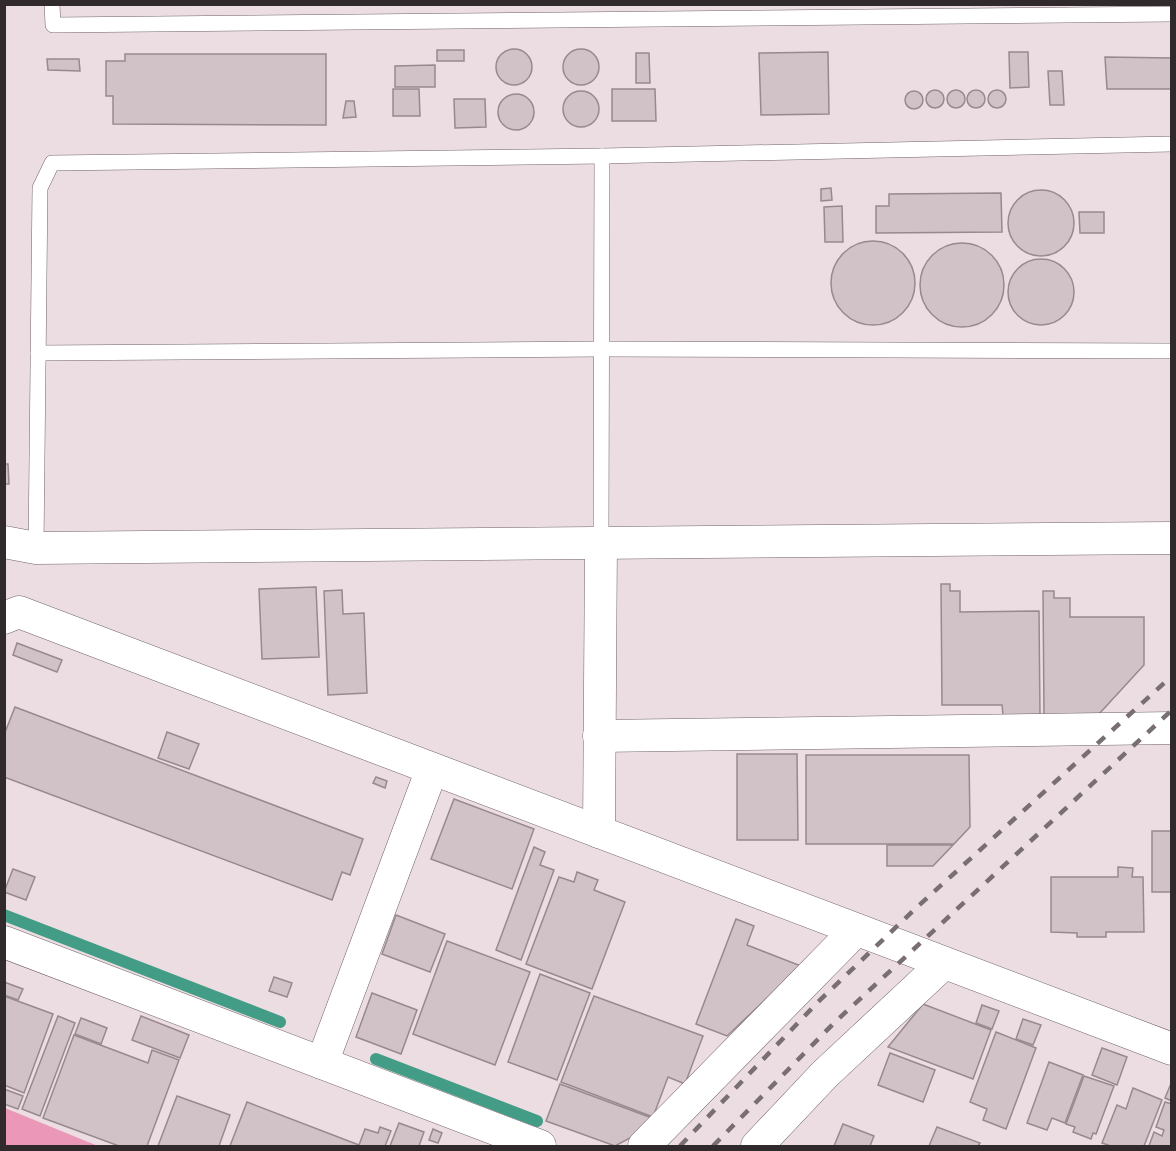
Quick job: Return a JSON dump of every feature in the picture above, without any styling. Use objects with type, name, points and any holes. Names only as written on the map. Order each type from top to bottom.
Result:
[{"type":"street","points":[[4,542],[36,548],[1172,538]]},
{"type":"street","points":[[598,832],[601,542]]},
{"type":"street","points":[[4,618],[19,612],[1172,1049]]},
{"type":"street","points":[[599,736],[1172,728]]},
{"type":"street","points":[[322,1063],[432,769]]},
{"type":"street","points":[[644,1146],[856,930]]},
{"type":"street","points":[[4,942],[540,1146]]},
{"type":"street","points":[[758,1146],[825,1074],[944,963]]},
{"type":"lane","points":[[52,4],[53,25],[868,10],[1172,14]]},
{"type":"lane","points":[[36,548],[40,188],[52,163],[602,156],[1172,144]]},
{"type":"lane","points":[[601,542],[602,156]]},
{"type":"lane","points":[[38,353],[601,349],[1172,351]]},
{"type":"shaded area","points":[[5,1108],[98,1146],[6,1146]]},
{"type":"building","points":[[514,49],[527,54],[532,67],[527,80],[514,85],[501,80],[496,67],[501,54]]},
{"type":"building","points":[[581,49],[594,54],[599,67],[594,80],[581,85],[568,80],[563,67],[568,54]]},
{"type":"building","points":[[437,50],[464,50],[464,61],[437,61]]},
{"type":"building","points":[[828,52],[829,114],[761,115],[759,53]]},
{"type":"building","points":[[1009,52],[1028,52],[1029,87],[1010,88]]},
{"type":"building","points":[[636,53],[649,53],[650,83],[636,83]]},
{"type":"building","points":[[125,54],[326,54],[326,125],[113,124],[113,96],[106,96],[106,61],[125,61]]},
{"type":"building","points":[[1105,57],[1172,58],[1172,89],[1107,89]]},
{"type":"building","points":[[47,59],[79,59],[80,71],[48,70]]},
{"type":"building","points":[[435,65],[435,87],[395,87],[395,66]]},
{"type":"building","points":[[1048,71],[1062,71],[1064,105],[1050,105]]},
{"type":"building","points":[[393,89],[419,89],[420,116],[393,116]]},
{"type":"building","points":[[612,89],[655,89],[656,121],[612,121]]},
{"type":"building","points":[[935,90],[941,93],[944,99],[941,105],[935,108],[929,105],[926,99],[929,93]]},
{"type":"building","points":[[956,90],[962,93],[965,99],[962,105],[956,108],[950,105],[947,99],[950,93]]},
{"type":"building","points":[[976,90],[982,93],[985,99],[982,105],[976,108],[970,105],[967,99],[970,93]]},
{"type":"building","points":[[997,90],[1003,93],[1006,99],[1003,105],[997,108],[991,105],[988,99],[991,93]]},
{"type":"building","points":[[581,91],[594,96],[599,109],[594,122],[581,127],[568,122],[563,109],[568,96]]},
{"type":"building","points":[[914,91],[920,94],[923,100],[920,106],[914,109],[908,106],[905,100],[908,94]]},
{"type":"building","points":[[516,94],[529,99],[534,112],[529,125],[516,130],[503,125],[498,112],[503,99]]},
{"type":"building","points":[[454,99],[485,99],[486,127],[455,128]]},
{"type":"building","points":[[346,101],[354,101],[356,117],[343,118]]},
{"type":"building","points":[[831,188],[832,200],[821,201],[821,189]]},
{"type":"building","points":[[1041,190],[1054,193],[1064,200],[1071,210],[1074,223],[1071,236],[1064,246],[1054,253],[1041,256],[1028,253],[1018,246],[1011,236],[1008,223],[1011,210],[1018,200],[1028,193]]},
{"type":"building","points":[[1001,193],[1002,232],[876,233],[876,206],[889,206],[889,194]]},
{"type":"building","points":[[842,206],[843,242],[825,242],[824,207]]},
{"type":"building","points":[[1079,212],[1104,212],[1104,233],[1080,233]]},
{"type":"building","points":[[873,241],[889,244],[903,253],[912,267],[915,283],[912,299],[903,313],[889,322],[873,325],[857,322],[843,313],[834,299],[831,283],[834,267],[843,253],[857,244]]},
{"type":"building","points":[[962,243],[978,246],[992,255],[1001,269],[1004,285],[1001,301],[992,315],[978,324],[962,327],[946,324],[932,315],[923,301],[920,285],[923,269],[932,255],[946,246]]},
{"type":"building","points":[[1041,259],[1054,262],[1064,269],[1071,279],[1074,292],[1071,305],[1064,315],[1054,322],[1041,325],[1028,322],[1018,315],[1011,305],[1008,292],[1011,279],[1018,269],[1028,262]]},
{"type":"building","points":[[4,464],[8,464],[9,484],[4,484]]},
{"type":"building","points":[[941,584],[950,584],[950,591],[960,591],[960,612],[1039,611],[1040,715],[1003,715],[1002,705],[942,705]]},
{"type":"building","points":[[316,587],[319,657],[262,659],[259,589]]},
{"type":"building","points":[[342,590],[343,614],[364,613],[367,693],[328,695],[324,591]]},
{"type":"building","points":[[1043,591],[1054,591],[1054,598],[1070,598],[1070,617],[1144,617],[1144,665],[1099,714],[1044,715]]},
{"type":"building","points":[[17,643],[62,660],[57,672],[13,655]]},
{"type":"building","points":[[15,707],[363,839],[350,875],[342,872],[332,900],[4,777],[4,735]]},
{"type":"building","points":[[167,732],[199,744],[189,769],[158,758]]},
{"type":"building","points":[[737,754],[797,754],[798,840],[737,840]]},
{"type":"building","points":[[806,755],[969,755],[970,827],[954,844],[806,844]]},
{"type":"building","points":[[376,777],[387,781],[385,788],[373,783]]},
{"type":"building","points":[[454,799],[534,829],[512,889],[431,859]]},
{"type":"building","points":[[1152,831],[1172,831],[1172,892],[1152,892]]},
{"type":"building","points":[[887,845],[953,845],[933,866],[887,866]]},
{"type":"building","points":[[534,847],[545,852],[540,865],[554,870],[521,960],[496,950]]},
{"type":"building","points":[[1118,867],[1133,868],[1132,877],[1143,877],[1144,932],[1106,932],[1106,937],[1077,937],[1077,933],[1051,932],[1051,877],[1118,877]]},
{"type":"building","points":[[13,869],[35,877],[26,900],[4,892]]},
{"type":"building","points":[[577,872],[598,880],[594,890],[625,902],[592,989],[526,964],[559,877],[574,882]]},
{"type":"building","points":[[396,915],[445,934],[430,972],[382,954]]},
{"type":"building","points":[[736,919],[754,926],[747,945],[801,966],[727,1036],[696,1024]]},
{"type":"building","points":[[447,941],[530,972],[495,1065],[413,1034]]},
{"type":"building","points":[[540,974],[590,993],[557,1080],[508,1062]]},
{"type":"building","points":[[274,977],[292,983],[287,997],[269,991]]},
{"type":"building","points":[[4,982],[23,989],[18,1000],[4,995]]},
{"type":"building","points":[[372,993],[417,1010],[401,1054],[356,1037]]},
{"type":"building","points":[[4,996],[53,1014],[24,1093],[4,1085]]},
{"type":"building","points":[[594,996],[703,1036],[685,1084],[668,1077],[653,1117],[561,1082]]},
{"type":"building","points":[[923,1004],[991,1030],[973,1079],[888,1047]]},
{"type":"building","points":[[982,1005],[999,1011],[992,1029],[976,1023]]},
{"type":"building","points":[[58,1016],[75,1023],[40,1116],[22,1109]]},
{"type":"building","points":[[141,1016],[189,1035],[180,1058],[132,1040]]},
{"type":"building","points":[[81,1018],[107,1028],[101,1044],[75,1034]]},
{"type":"building","points":[[1023,1019],[1041,1025],[1033,1045],[1016,1039]]},
{"type":"building","points":[[996,1032],[1036,1048],[1006,1129],[983,1120],[987,1109],[970,1102]]},
{"type":"building","points":[[74,1035],[148,1063],[152,1050],[179,1060],[147,1146],[119,1146],[43,1118]]},
{"type":"building","points":[[1102,1048],[1127,1057],[1117,1085],[1092,1075]]},
{"type":"building","points":[[890,1053],[935,1070],[923,1102],[878,1085]]},
{"type":"building","points":[[1049,1062],[1083,1075],[1065,1123],[1052,1118],[1047,1130],[1027,1123]]},
{"type":"building","points":[[1084,1076],[1114,1086],[1096,1134],[1093,1133],[1091,1139],[1073,1132],[1075,1127],[1066,1124]]},
{"type":"building","points":[[1172,1081],[1172,1101],[1165,1098]]},
{"type":"building","points":[[560,1084],[652,1118],[647,1129],[615,1146],[546,1121]]},
{"type":"building","points":[[1133,1088],[1162,1100],[1144,1146],[1111,1146],[1102,1143],[1117,1105],[1126,1109]]},
{"type":"building","points":[[4,1089],[23,1096],[18,1109],[4,1104]]},
{"type":"building","points":[[177,1096],[230,1115],[219,1146],[158,1146]]},
{"type":"building","points":[[247,1102],[359,1145],[365,1129],[378,1133],[380,1127],[391,1131],[385,1146],[230,1146]]},
{"type":"building","points":[[1165,1102],[1172,1104],[1172,1146],[1149,1146],[1154,1132],[1162,1136],[1164,1130],[1156,1127]]},
{"type":"building","points":[[399,1123],[424,1132],[419,1146],[390,1146]]},
{"type":"building","points":[[843,1124],[874,1136],[870,1146],[834,1146]]},
{"type":"building","points":[[937,1127],[980,1143],[978,1146],[929,1146]]},
{"type":"building","points":[[433,1129],[442,1133],[438,1143],[429,1140]]},
{"type":"waterway","points":[[4,915],[280,1022]]},
{"type":"waterway","points":[[376,1059],[537,1121]]},
{"type":"railway","points":[[680,1146],[818,1002],[916,908],[1172,676]]},
{"type":"railway","points":[[713,1146],[834,1023],[1172,710]]}]
